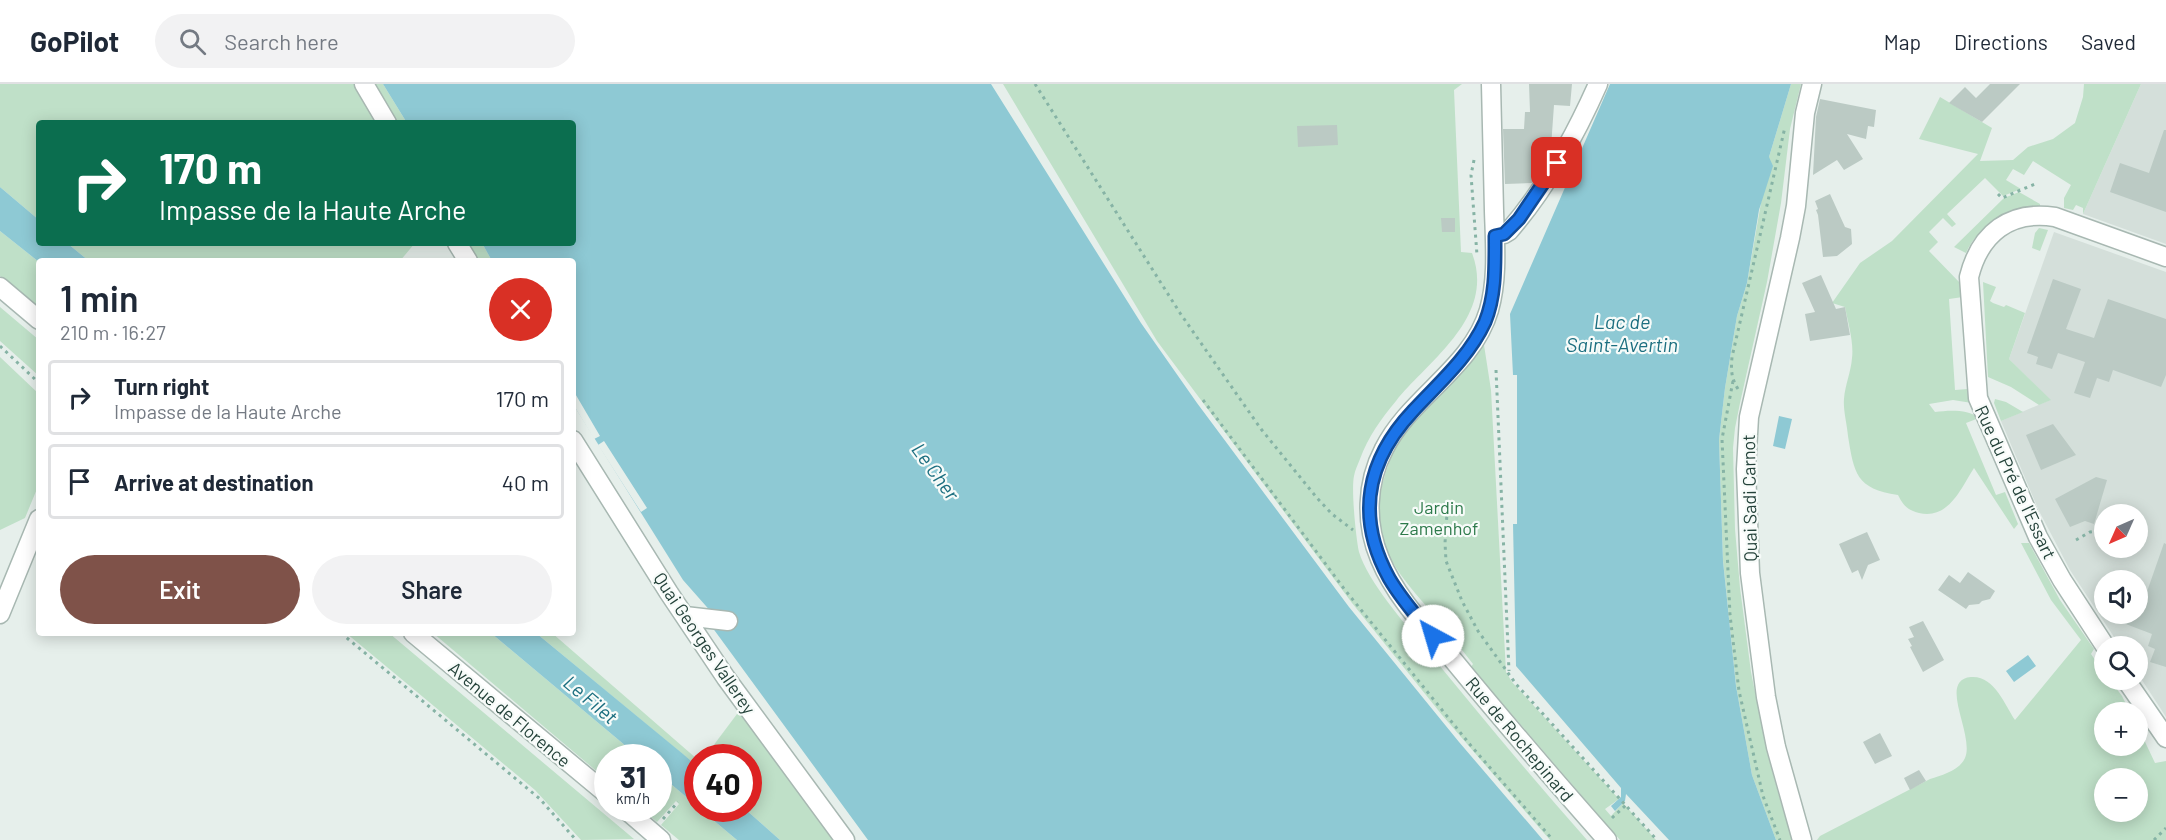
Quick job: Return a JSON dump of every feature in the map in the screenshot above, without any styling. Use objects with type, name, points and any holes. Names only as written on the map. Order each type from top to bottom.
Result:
[{"type":"street","points":[[364,84],[385,120]]},
{"type":"street","name":"Rue de Rochepinard","points":[[1491,84],[1495,236],[1493,291],[1485,320],[1469,349],[1403,422],[1383,450],[1376,468],[1369,501],[1371,527],[1379,557],[1401,597],[1485,699],[1607,840]]},
{"type":"street","points":[[1495,236],[1509,231],[1546,182],[1569,144],[1598,84]]},
{"type":"street","name":"Quai Sadi Carnot","points":[[1802,840],[1776,747],[1766,697],[1750,573],[1746,469],[1749,417],[1792,227],[1806,113],[1812,84]]},
{"type":"street","name":"Rue du Pré de l'Essart","points":[[2098,636],[2062,580],[2038,537],[2006,466],[1975,388],[1969,277],[1973,261],[1981,246],[2002,225],[2028,216],[2055,217],[2166,257]]},
{"type":"street","points":[[0,287],[36,317]]},
{"type":"street","name":"Quai Georges Vallerey","points":[[576,445],[726,678],[845,840]]},
{"type":"street","points":[[0,614],[36,526]]},
{"type":"street","points":[[685,616],[728,621]]},
{"type":"street","name":"Avenue de Florence","points":[[417,636],[594,783]]},
{"type":"street","points":[[2133,690],[2166,738]]},
{"type":"street","points":[[640,822],[657,836]]},
{"type":"path","points":[[1035,84],[1180,313],[1228,384],[1317,498],[1332,514],[1355,531],[1355,522]]},
{"type":"path","points":[[1780,840],[1763,796],[1739,691],[1730,615],[1722,439],[1733,381],[1732,357],[1784,129],[1794,118],[1806,113]]},
{"type":"path","points":[[1476,154],[1471,175],[1475,251],[1479,263]]},
{"type":"path","points":[[1998,194],[2002,198],[2035,184]]},
{"type":"path","points":[[0,346],[36,381]]},
{"type":"path","points":[[1496,370],[1509,673]]},
{"type":"path","points":[[1203,400],[1352,600],[1472,747],[1552,840]]},
{"type":"path","points":[[1445,502],[1447,513],[1446,561],[1462,601],[1478,631],[1516,684],[1657,840]]},
{"type":"path","points":[[2076,540],[2094,531]]},
{"type":"path","points":[[345,636],[540,799],[576,840]]},
{"type":"path","points":[[657,836],[678,802]]},
{"type":"path","points":[[1611,819],[1625,804]]},
{"type":"path","points":[[2154,840],[2166,828]]},
{"type":"shaded area","points":[[2141,84],[2166,84],[2166,244],[2083,214]]},
{"type":"shaded area","points":[[2054,232],[2166,272],[2166,717],[2148,689],[2148,636],[2113,636],[2106,624],[2148,624],[2148,570],[2094,570],[2094,606],[2070,570],[2039,511],[2001,421],[2050,400],[2009,359]]},
{"type":"green space","points":[[0,84],[354,84],[375,120],[36,120],[36,217],[0,187]]},
{"type":"green space","points":[[373,84],[383,84],[405,120],[394,120]]},
{"type":"green space","points":[[1003,84],[1462,84],[1454,90],[1461,252],[1472,253],[1477,276],[1475,297],[1456,335],[1390,408],[1375,428],[1363,451],[1353,482],[1358,546],[1370,576],[1398,616],[1587,840],[1550,840],[1442,715],[1352,603],[1157,341]]},
{"type":"green space","points":[[1791,84],[1801,84],[1790,129],[1781,203],[1767,282],[1740,403],[1733,448],[1735,529],[1751,672],[1767,752],[1793,840],[1776,840],[1752,775],[1736,686],[1723,560],[1719,440],[1737,316],[1747,283],[1769,157]]},
{"type":"green space","points":[[2084,84],[2141,84],[2083,214],[2083,208],[2076,205],[2073,210],[2064,208],[2064,198],[2071,185],[2033,161],[2024,175],[2013,169],[2006,180],[2021,189],[2003,196],[1985,178],[1947,214],[1956,224],[1952,227],[1943,218],[1929,232],[1938,242],[1929,251],[1961,284],[1963,297],[1949,299],[1955,390],[1968,389],[1972,403],[1953,400],[1929,404],[1935,412],[1964,412],[1979,418],[1966,423],[1996,495],[2005,492],[2018,524],[2014,529],[1974,468],[1959,493],[1946,507],[1929,514],[1915,512],[1906,507],[1898,495],[1873,488],[1865,483],[1855,469],[1844,403],[1851,363],[1851,339],[1845,307],[1832,303],[1860,263],[1892,241],[1978,154],[1919,139],[1940,97],[1992,128],[1980,161],[2013,160],[2028,147],[2053,139],[2075,123],[2083,97]]},
{"type":"green space","points":[[2019,192],[2040,206],[1997,220],[1979,234],[1966,253],[1954,247],[2004,198]]},
{"type":"green space","points":[[2039,228],[2048,230],[2040,251],[2032,248],[2035,233]]},
{"type":"green space","points":[[0,231],[36,260],[36,306],[0,276]]},
{"type":"green space","points":[[71,246],[412,246],[402,258],[85,258]]},
{"type":"green space","points":[[468,246],[484,246],[490,258],[475,258]]},
{"type":"green space","points":[[1983,282],[1996,287],[1990,301],[2025,313],[2009,359],[2051,400],[2039,405],[2011,387],[1988,377]]},
{"type":"green space","points":[[0,307],[36,337],[36,373],[0,341]]},
{"type":"green space","name":"Jardin Zamenhof","points":[[1484,345],[1491,390],[1506,672],[1512,682],[1619,799],[1605,809],[1611,816],[1623,803],[1656,840],[1620,840],[1471,667],[1473,664],[1401,575],[1381,535],[1379,510],[1381,489],[1399,440]]},
{"type":"green space","points":[[0,357],[36,391],[36,491],[25,518],[0,530]]},
{"type":"green space","points":[[1995,399],[2006,402],[2023,412],[2001,421],[1994,403]]},
{"type":"green space","points":[[2021,543],[2029,543],[2060,600],[2094,649],[2091,654],[2094,658],[2094,690],[2118,690],[2125,702],[2094,702],[2094,756],[2148,756],[2148,748],[2155,763],[2166,761],[2166,840],[1817,840],[1820,836],[1959,766],[1965,758],[1967,748],[1957,698],[1957,688],[1961,680],[1971,677],[1986,681],[1998,692],[2015,720],[2081,640],[2051,600]]},
{"type":"green space","points":[[350,636],[393,636],[594,805],[594,822],[614,822],[634,839],[581,840],[535,790]]},
{"type":"green space","points":[[437,636],[495,636],[623,744],[594,744],[594,769]]},
{"type":"green space","points":[[540,636],[555,636],[684,748],[684,755]]},
{"type":"green space","points":[[740,710],[837,840],[780,840],[760,822],[762,822],[762,744],[714,744]]},
{"type":"green space","points":[[672,785],[684,795],[684,822],[716,822],[737,840],[679,840],[661,825],[664,822],[672,822],[672,812],[679,804],[676,801],[672,805]]},
{"type":"water","name":"Le Cher","points":[[383,84],[991,84],[1141,323],[1197,403],[1349,607],[1459,742],[1543,840],[868,840],[712,627],[713,614],[683,580],[576,409],[576,258],[490,258],[484,246],[576,246],[576,120],[405,120]]},
{"type":"water","name":"Lac de Saint-Avertin","points":[[1610,84],[1791,84],[1769,157],[1773,166],[1759,210],[1747,283],[1737,316],[1719,440],[1723,561],[1736,686],[1752,775],[1776,840],[1669,840],[1626,794],[1625,801],[1615,811],[1611,806],[1621,797],[1621,788],[1516,666],[1513,524],[1517,524],[1517,375],[1513,375],[1510,314]]},
{"type":"water","points":[[0,187],[36,217],[36,246],[71,246],[85,258],[36,260],[0,231]]},
{"type":"water","points":[[1779,416],[1792,419],[1785,449],[1773,446]]},
{"type":"water","name":"Le Filet","points":[[495,636],[540,636],[671,744],[623,744]]},
{"type":"water","points":[[2028,655],[2036,666],[2014,682],[2006,671]]},
{"type":"water","points":[[672,745],[684,755],[684,795],[672,785]]},
{"type":"water","points":[[716,822],[760,822],[780,840],[737,840]]},
{"type":"pier","points":[[576,395],[600,436],[594,439],[576,409]]},
{"type":"pier","points":[[604,441],[647,508],[641,512],[598,445]]},
{"type":"building","points":[[1529,84],[1572,84],[1570,106],[1554,105],[1551,147],[1532,183],[1505,184],[1503,129],[1524,129],[1525,112],[1530,112]]},
{"type":"building","points":[[1990,84],[2020,84],[1982,122],[1949,103],[1965,87],[1976,98]]},
{"type":"building","points":[[1820,99],[1876,110],[1874,127],[1868,126],[1866,139],[1847,134],[1863,159],[1844,170],[1837,160],[1813,175],[1816,117]]},
{"type":"building","points":[[1337,125],[1338,145],[1298,147],[1297,126]]},
{"type":"building","points":[[2164,130],[2166,130],[2166,212],[2110,192],[2120,163],[2149,173]]},
{"type":"building","points":[[1830,194],[1845,227],[1851,229],[1852,244],[1837,256],[1823,257],[1816,210],[1818,209],[1815,201]]},
{"type":"building","points":[[1441,218],[1455,218],[1455,232],[1442,232]]},
{"type":"building","points":[[1821,275],[1836,309],[1845,307],[1850,335],[1810,341],[1805,314],[1815,312],[1802,283]]},
{"type":"building","points":[[2053,279],[2081,289],[2066,329],[2094,338],[2108,299],[2166,319],[2166,375],[2161,387],[2113,370],[2109,382],[2097,378],[2090,398],[2074,393],[2085,362],[2058,353],[2052,369],[2036,364],[2038,357],[2027,353]]},
{"type":"building","points":[[2053,424],[2076,455],[2041,470],[2026,435]]},
{"type":"building","points":[[2096,477],[2107,480],[2100,504],[2094,504],[2094,524],[2085,521],[2070,527],[2055,499]]},
{"type":"building","points":[[1867,532],[1880,560],[1868,565],[1862,580],[1858,570],[1852,573],[1839,544]]},
{"type":"building","points":[[2164,543],[2166,544],[2166,667],[2150,662],[2155,649],[2148,646],[2152,634],[2126,624],[2148,624],[2148,589]]},
{"type":"building","points":[[1968,572],[1995,591],[1990,599],[1969,605],[1966,609],[1938,590],[1949,575],[1960,583]]},
{"type":"building","points":[[1923,621],[1944,660],[1923,672],[1908,639],[1914,637],[1909,627]]},
{"type":"building","points":[[1880,733],[1892,756],[1875,764],[1863,742]]},
{"type":"building","points":[[1919,770],[1926,781],[1910,790],[1904,778]]},
{"type":"route","points":[[1433,636],[1401,597],[1379,557],[1371,527],[1369,501],[1376,468],[1392,435],[1457,364],[1476,339],[1489,309],[1493,291],[1495,236],[1509,231],[1546,182],[1557,163]]}]
